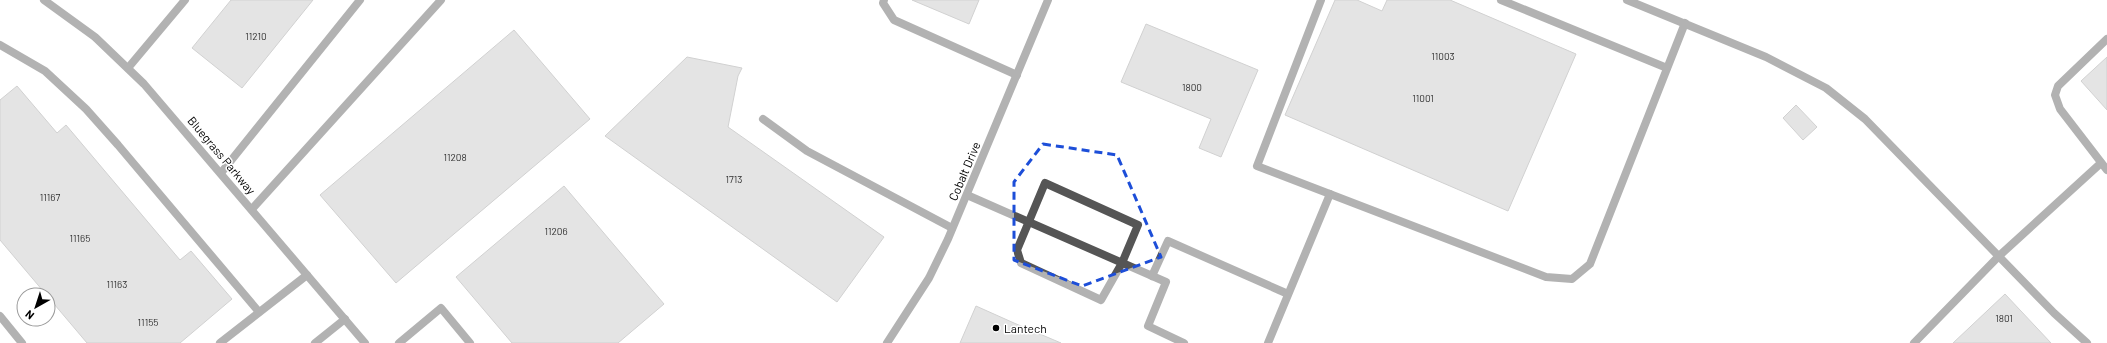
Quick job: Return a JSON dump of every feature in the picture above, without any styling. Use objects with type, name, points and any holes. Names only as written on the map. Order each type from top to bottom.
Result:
[{"type":"street","name":"Bluegrass Parkway","points":[[44,0],[94,37],[144,84],[365,343]]},
{"type":"street","points":[[128,68],[185,0]]},
{"type":"street","points":[[221,173],[360,0]]},
{"type":"street","points":[[252,209],[441,0]]},
{"type":"street","points":[[884,0],[883,3],[894,20],[1017,75]]},
{"type":"street","name":"Cobalt Drive","points":[[887,343],[929,278],[967,195],[1048,0]]},
{"type":"street","points":[[1321,0],[1257,166],[1546,277],[1572,279],[1590,264],[1685,24]]},
{"type":"street","points":[[1501,0],[1667,68]]},
{"type":"street","points":[[1626,0],[1766,57],[1826,88],[1865,119],[2054,313],[2087,343]]},
{"type":"street","points":[[2107,39],[2058,86],[2055,95],[2060,110],[2107,170]]},
{"type":"street","points":[[0,45],[45,71],[86,109],[118,144],[259,312]]},
{"type":"street","points":[[763,119],[807,151],[952,228]]},
{"type":"street","points":[[1914,343],[1999,256],[2101,163]]},
{"type":"street","points":[[1045,183],[1138,225],[1122,263],[1101,300],[1021,264],[1017,250],[1028,222],[1045,183]]},
{"type":"street","points":[[1268,343],[1330,194]]},
{"type":"street","points":[[967,195],[1166,282],[1148,326],[1184,343]]},
{"type":"street","points":[[1152,276],[1168,241],[1288,294]]},
{"type":"street","points":[[220,343],[307,275]]},
{"type":"street","points":[[399,343],[441,308],[470,343]]},
{"type":"street","points":[[0,316],[22,343]]},
{"type":"street","points":[[315,343],[344,319]]},
{"type":"highlighted area","points":[[1043,144],[1117,155],[1161,257],[1082,286],[1014,260],[1014,182]]},
{"type":"building","points":[[231,0],[313,0],[242,88],[192,48]]},
{"type":"building","points":[[912,0],[979,0],[969,24]]},
{"type":"building","points":[[1335,0],[1357,0],[1382,11],[1387,0],[1450,0],[1576,54],[1508,211],[1285,115]]},
{"type":"building","points":[[1146,24],[1258,70],[1221,157],[1199,148],[1211,119],[1121,82]]},
{"type":"building","points":[[514,30],[590,119],[396,283],[320,195]]},
{"type":"building","points":[[687,57],[742,68],[738,76],[728,127],[884,237],[837,302],[605,136]]},
{"type":"building","points":[[2107,57],[2107,110],[2081,81]]},
{"type":"building","points":[[17,86],[57,133],[66,125],[180,260],[191,251],[232,299],[180,343],[87,343],[56,306],[56,287],[40,287],[0,240],[0,100]]},
{"type":"building","points":[[1796,105],[1817,127],[1803,140],[1783,118]]},
{"type":"building","points":[[564,186],[664,304],[618,343],[512,343],[456,277]]},
{"type":"building","points":[[2005,294],[2051,343],[1953,343]]},
{"type":"building","name":"Lantech","points":[[976,306],[1014,323],[1061,343],[960,343]]},
{"type":"place","name":"Lantech","points":[[996,328]]}]
